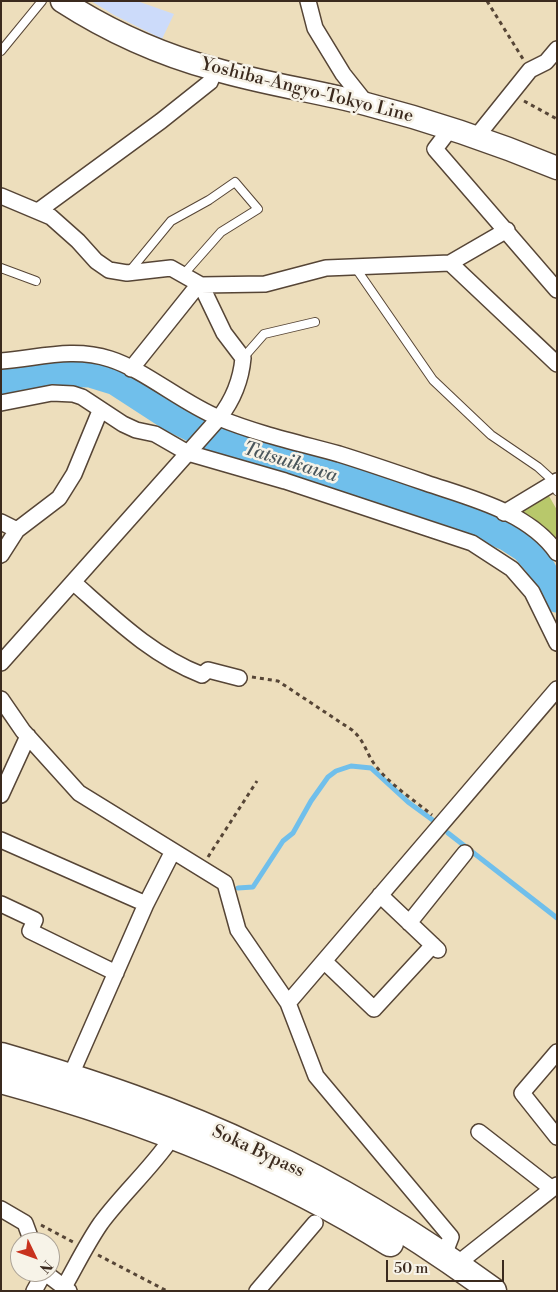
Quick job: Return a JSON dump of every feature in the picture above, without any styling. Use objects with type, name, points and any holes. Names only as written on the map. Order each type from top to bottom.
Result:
[{"type":"highway","name":"Soka Bypass","points":[[1,1056],[158,1107],[260,1150],[341,1192],[450,1259],[494,1291]]},
{"type":"highway","name":"Soka Bypass","points":[[1,1080],[52,1094],[151,1127],[253,1169],[291,1187],[387,1240],[464,1291]]},
{"type":"main road","name":"Yoshiba-Angyo-Tokyo Line","points":[[62,1],[111,31],[142,45],[215,70],[366,104],[451,128],[477,136],[557,168]]},
{"type":"street","points":[[308,1],[315,28],[343,74],[366,104]]},
{"type":"street","points":[[477,136],[530,70],[546,62],[557,49]]},
{"type":"street","points":[[38,211],[161,121],[210,82],[215,70]]},
{"type":"street","points":[[451,128],[435,148],[557,290]]},
{"type":"street","points":[[1,196],[51,217],[96,261],[109,270],[127,273],[170,268],[200,285],[265,284],[326,268],[450,263],[507,230]]},
{"type":"street","points":[[450,263],[557,364]]},
{"type":"street","points":[[1,663],[226,408],[241,379],[243,358],[224,333],[200,285]]},
{"type":"street","points":[[131,369],[200,285]]},
{"type":"street","points":[[1,361],[54,353],[86,353],[111,359],[131,369],[216,421],[339,454],[484,502],[530,526],[557,553]]},
{"type":"street","points":[[1,403],[52,393],[73,394],[82,397],[100,411],[136,430],[155,434],[191,449],[472,543],[512,568],[532,592],[557,642]]},
{"type":"street","points":[[1,555],[17,530],[59,498],[74,474],[100,411]]},
{"type":"street","points":[[504,513],[555,485]]},
{"type":"street","points":[[1,522],[17,530]]},
{"type":"street","points":[[73,582],[135,636],[178,665],[202,675],[208,670],[240,678]]},
{"type":"street","points":[[288,1003],[557,689]]},
{"type":"street","points":[[1,699],[28,736],[79,793],[225,883],[238,930],[288,1003],[316,1076],[452,1237],[450,1259]]},
{"type":"street","points":[[2,790],[28,736]]},
{"type":"street","points":[[1,840],[146,904]]},
{"type":"street","points":[[1,1046],[64,1075],[116,973],[146,904],[173,851]]},
{"type":"street","points":[[409,923],[465,853]]},
{"type":"street","points":[[324,961],[374,1009],[436,948],[380,896]]},
{"type":"street","points":[[1,904],[35,920],[30,931],[116,973]]},
{"type":"street","points":[[557,1052],[522,1093],[557,1137]]},
{"type":"street","points":[[450,1259],[554,1187],[479,1132]]},
{"type":"street","points":[[66,1289],[100,1224],[129,1189],[148,1170],[166,1146]]},
{"type":"street","points":[[1,1209],[25,1222],[28,1232]]},
{"type":"street","points":[[257,1291],[315,1223]]},
{"type":"lane","points":[[1,51],[42,1]]},
{"type":"lane","points":[[127,273],[171,220],[209,200],[235,182],[258,209],[221,232],[183,275]]},
{"type":"lane","points":[[355,267],[433,380],[447,396],[492,435],[538,467],[555,485]]},
{"type":"lane","points":[[1,268],[36,281]]},
{"type":"lane","points":[[243,358],[264,334],[315,322]]},
{"type":"path","points":[[486,1],[530,70]]},
{"type":"path","points":[[515,97],[557,118]]},
{"type":"path","points":[[240,678],[258,676],[278,681],[332,715],[362,739],[374,764],[388,780],[442,823]]},
{"type":"path","points":[[201,869],[258,781]]},
{"type":"shaded area","points":[[91,1],[137,1],[174,14],[162,39]]},
{"type":"green space","points":[[549,496],[557,510],[557,544],[543,528],[522,511]]},
{"type":"waterway","name":"Tatsuikawa","points":[[1,382],[65,372],[90,373],[116,381],[173,418],[220,441],[387,492],[473,522],[508,537],[525,548],[538,563],[557,598]]},
{"type":"waterway","points":[[238,888],[253,887],[283,841],[293,833],[311,801],[328,777],[336,771],[351,766],[371,768],[408,802],[434,821]]},
{"type":"waterway","points":[[448,833],[557,918]]}]
